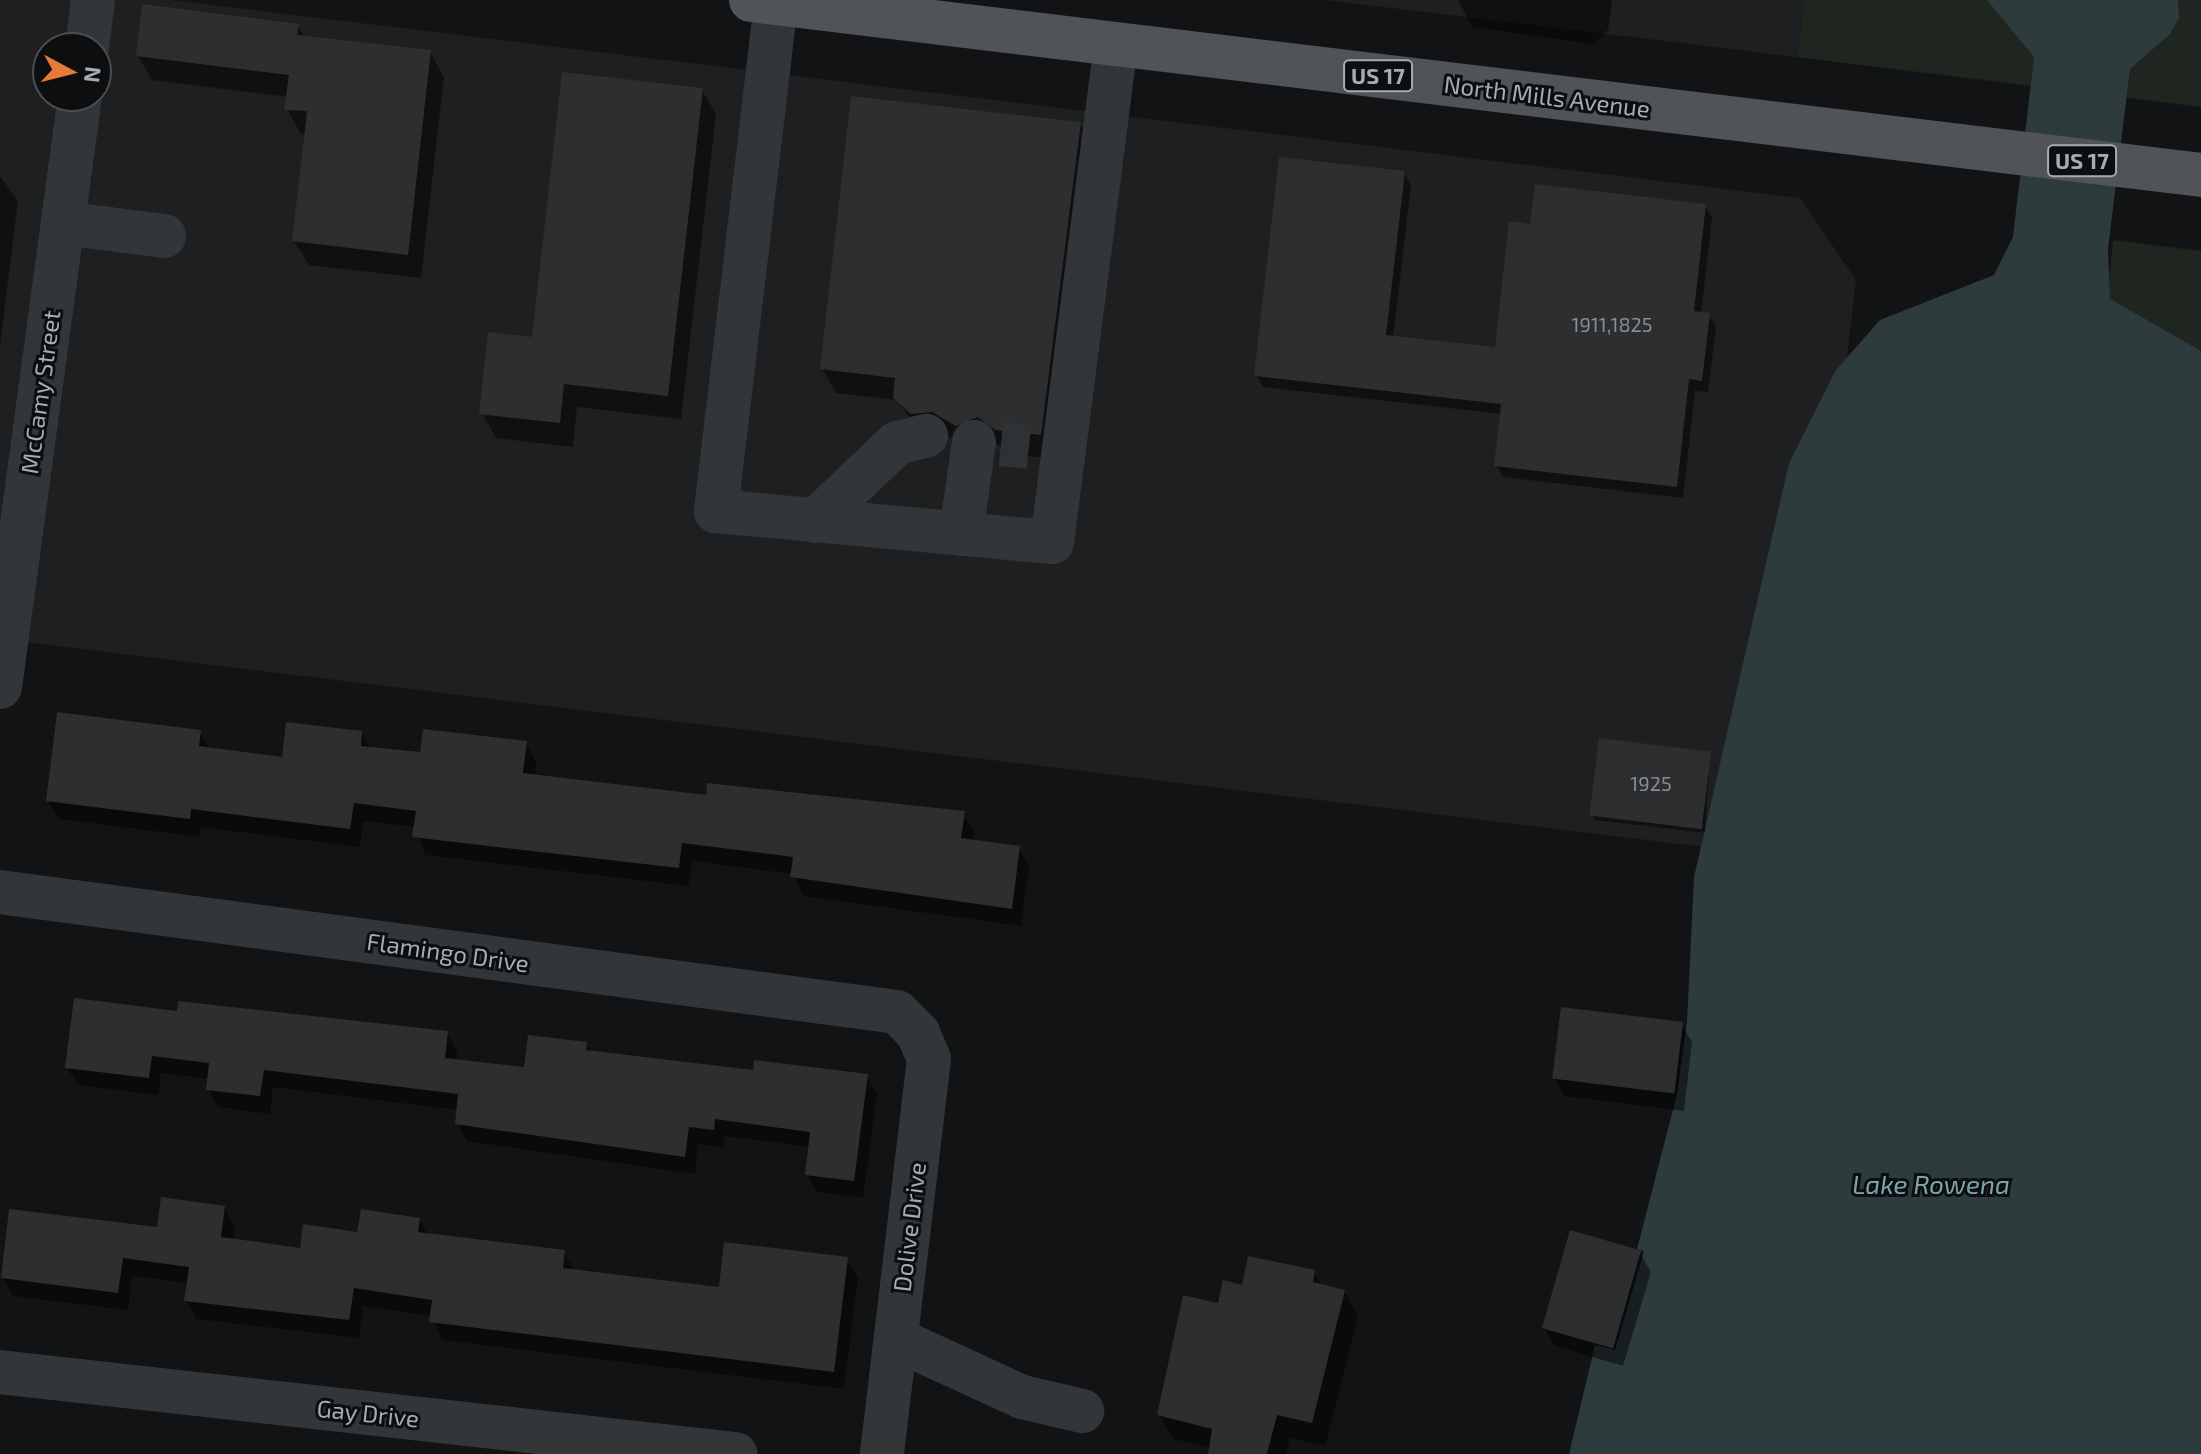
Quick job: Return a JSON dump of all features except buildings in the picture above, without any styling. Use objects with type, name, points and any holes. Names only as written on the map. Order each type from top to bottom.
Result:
[{"type":"main road","name":"North Mills Avenue","points":[[764,2],[2180,172]]},
{"type":"street","points":[[89,32],[93,0]]},
{"type":"street","points":[[764,2],[716,511],[1052,542],[992,443]]},
{"type":"street","points":[[961,534],[1116,44]]},
{"type":"street","name":"McCamy Street","points":[[0,687],[78,112]]},
{"type":"street","points":[[63,223],[164,236]]},
{"type":"street","points":[[815,521],[897,443],[992,443]]},
{"type":"street","name":"Flamingo Drive","points":[[0,892],[897,1012]]},
{"type":"street","name":"Dolive Drive","points":[[882,1454],[929,1059],[918,1033],[897,1012]]},
{"type":"street","points":[[896,1339],[1022,1397],[1082,1411]]},
{"type":"street","name":"Gay Drive","points":[[0,1372],[735,1454]]},
{"type":"shaded area","points":[[0,0],[171,0],[1800,198],[1856,280],[1787,857],[0,639]]},
{"type":"shaded area","points":[[1325,0],[1804,0],[1797,57]]},
{"type":"shaded area","points":[[1804,0],[2201,0],[2201,107],[1797,57]]},
{"type":"shaded area","points":[[2113,240],[2201,251],[2201,545],[2088,499]]},
{"type":"water","name":"Lake Rowena","points":[[1987,0],[2178,0],[2179,18],[2170,34],[2130,69],[2108,249],[2110,299],[2201,351],[2201,1454],[1569,1454],[1595,1345],[1615,1350],[1644,1251],[1637,1249],[1677,1094],[1687,1022],[1694,877],[1789,463],[1836,370],[1880,320],[1994,275],[2013,237],[2034,57]]},
{"type":"tunnel","points":[[1001,444],[1029,447]]}]
